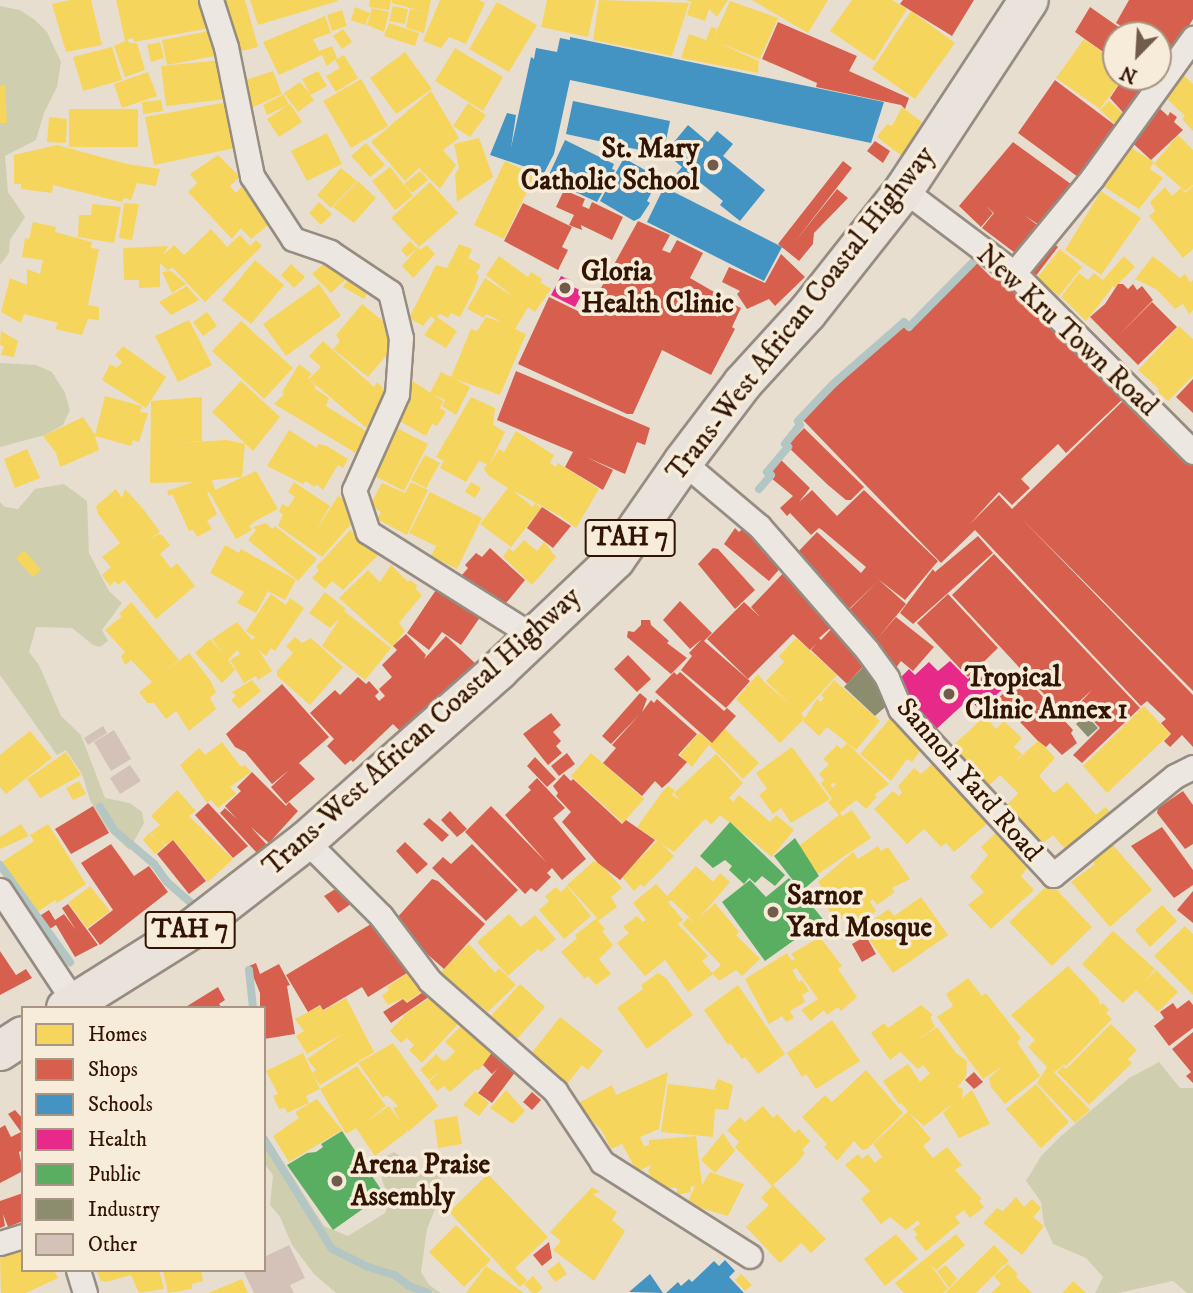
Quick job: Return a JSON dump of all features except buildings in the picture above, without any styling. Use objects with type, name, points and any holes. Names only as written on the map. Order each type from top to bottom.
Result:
[{"type":"highway","name":"Trans-West African Coastal Highway","points":[[73,1005],[192,929],[306,841],[499,670],[615,560],[682,462],[743,383],[807,313],[904,190],[1029,0]]},
{"type":"highway","points":[[0,1051],[21,1037]]},
{"type":"street","points":[[211,0],[226,47],[252,176],[293,239],[330,252],[390,292],[401,338],[397,394],[354,490],[368,532],[533,636]]},
{"type":"street","points":[[1014,273],[1185,68],[1193,38]]},
{"type":"street","name":"New Kru Town Road","points":[[904,190],[1014,273],[1193,452]]},
{"type":"street","name":"Sannoh Yard Road","points":[[682,462],[759,526],[867,650],[887,678],[900,709],[1053,875],[1175,776],[1193,767]]},
{"type":"street","points":[[306,841],[381,916],[430,981],[555,1091],[602,1162],[750,1256]]},
{"type":"street","points":[[0,890],[73,1005]]},
{"type":"street","points":[[0,1243],[21,1237]]},
{"type":"street","points":[[79,1272],[85,1293]]},
{"type":"green space","points":[[0,6],[20,10],[35,20],[47,32],[61,62],[57,87],[44,113],[36,140],[5,156],[8,192],[25,217],[10,240],[9,253],[0,265]]},
{"type":"green space","points":[[0,363],[36,365],[52,372],[65,393],[70,410],[63,425],[45,435],[0,447]]},
{"type":"green space","points":[[64,484],[87,501],[89,553],[109,591],[122,603],[102,630],[108,641],[100,647],[93,645],[72,628],[36,627],[29,652],[39,665],[61,716],[81,735],[105,798],[130,803],[142,812],[144,823],[129,850],[106,828],[90,800],[82,774],[66,750],[57,755],[0,675],[0,502],[5,507],[18,509],[35,489]]},
{"type":"green space","points":[[1159,1062],[1180,1088],[1193,1088],[1193,1293],[1187,1293],[1173,1281],[1118,1293],[1095,1293],[1103,1277],[1086,1258],[1053,1244],[1044,1224],[1041,1202],[1026,1181],[1041,1156],[1060,1137],[1129,1078]]},
{"type":"green space","points":[[266,1135],[324,1226],[348,1236],[385,1213],[390,1202],[382,1180],[381,1159],[394,1152],[420,1169],[431,1171],[441,1165],[440,1197],[427,1229],[421,1272],[429,1285],[441,1293],[336,1293],[314,1274],[292,1245],[280,1217],[270,1205],[273,1175],[266,1166]]},
{"type":"waterway","points":[[759,489],[771,475],[767,472],[788,447],[785,444],[800,425],[798,421],[833,384],[904,322],[909,327],[975,260]]},
{"type":"waterway","points":[[100,807],[115,831],[154,864],[167,882],[191,903]]},
{"type":"waterway","points":[[0,865],[70,962]]},
{"type":"waterway","points":[[249,970],[253,1006]]},
{"type":"waterway","points":[[266,1142],[332,1249],[368,1267],[395,1275],[409,1286],[428,1293]]},
{"type":"place","name":"St. Mary Catholic School","points":[[713,165]]},
{"type":"place","name":"Gloria Health Clinic","points":[[565,288]]},
{"type":"place","name":"Tropical Clinic Annex 1","points":[[949,694]]},
{"type":"place","name":"Sarnor Yard Mosque","points":[[773,912]]},
{"type":"place","name":"Arena Praise Assembly","points":[[337,1181]]}]
